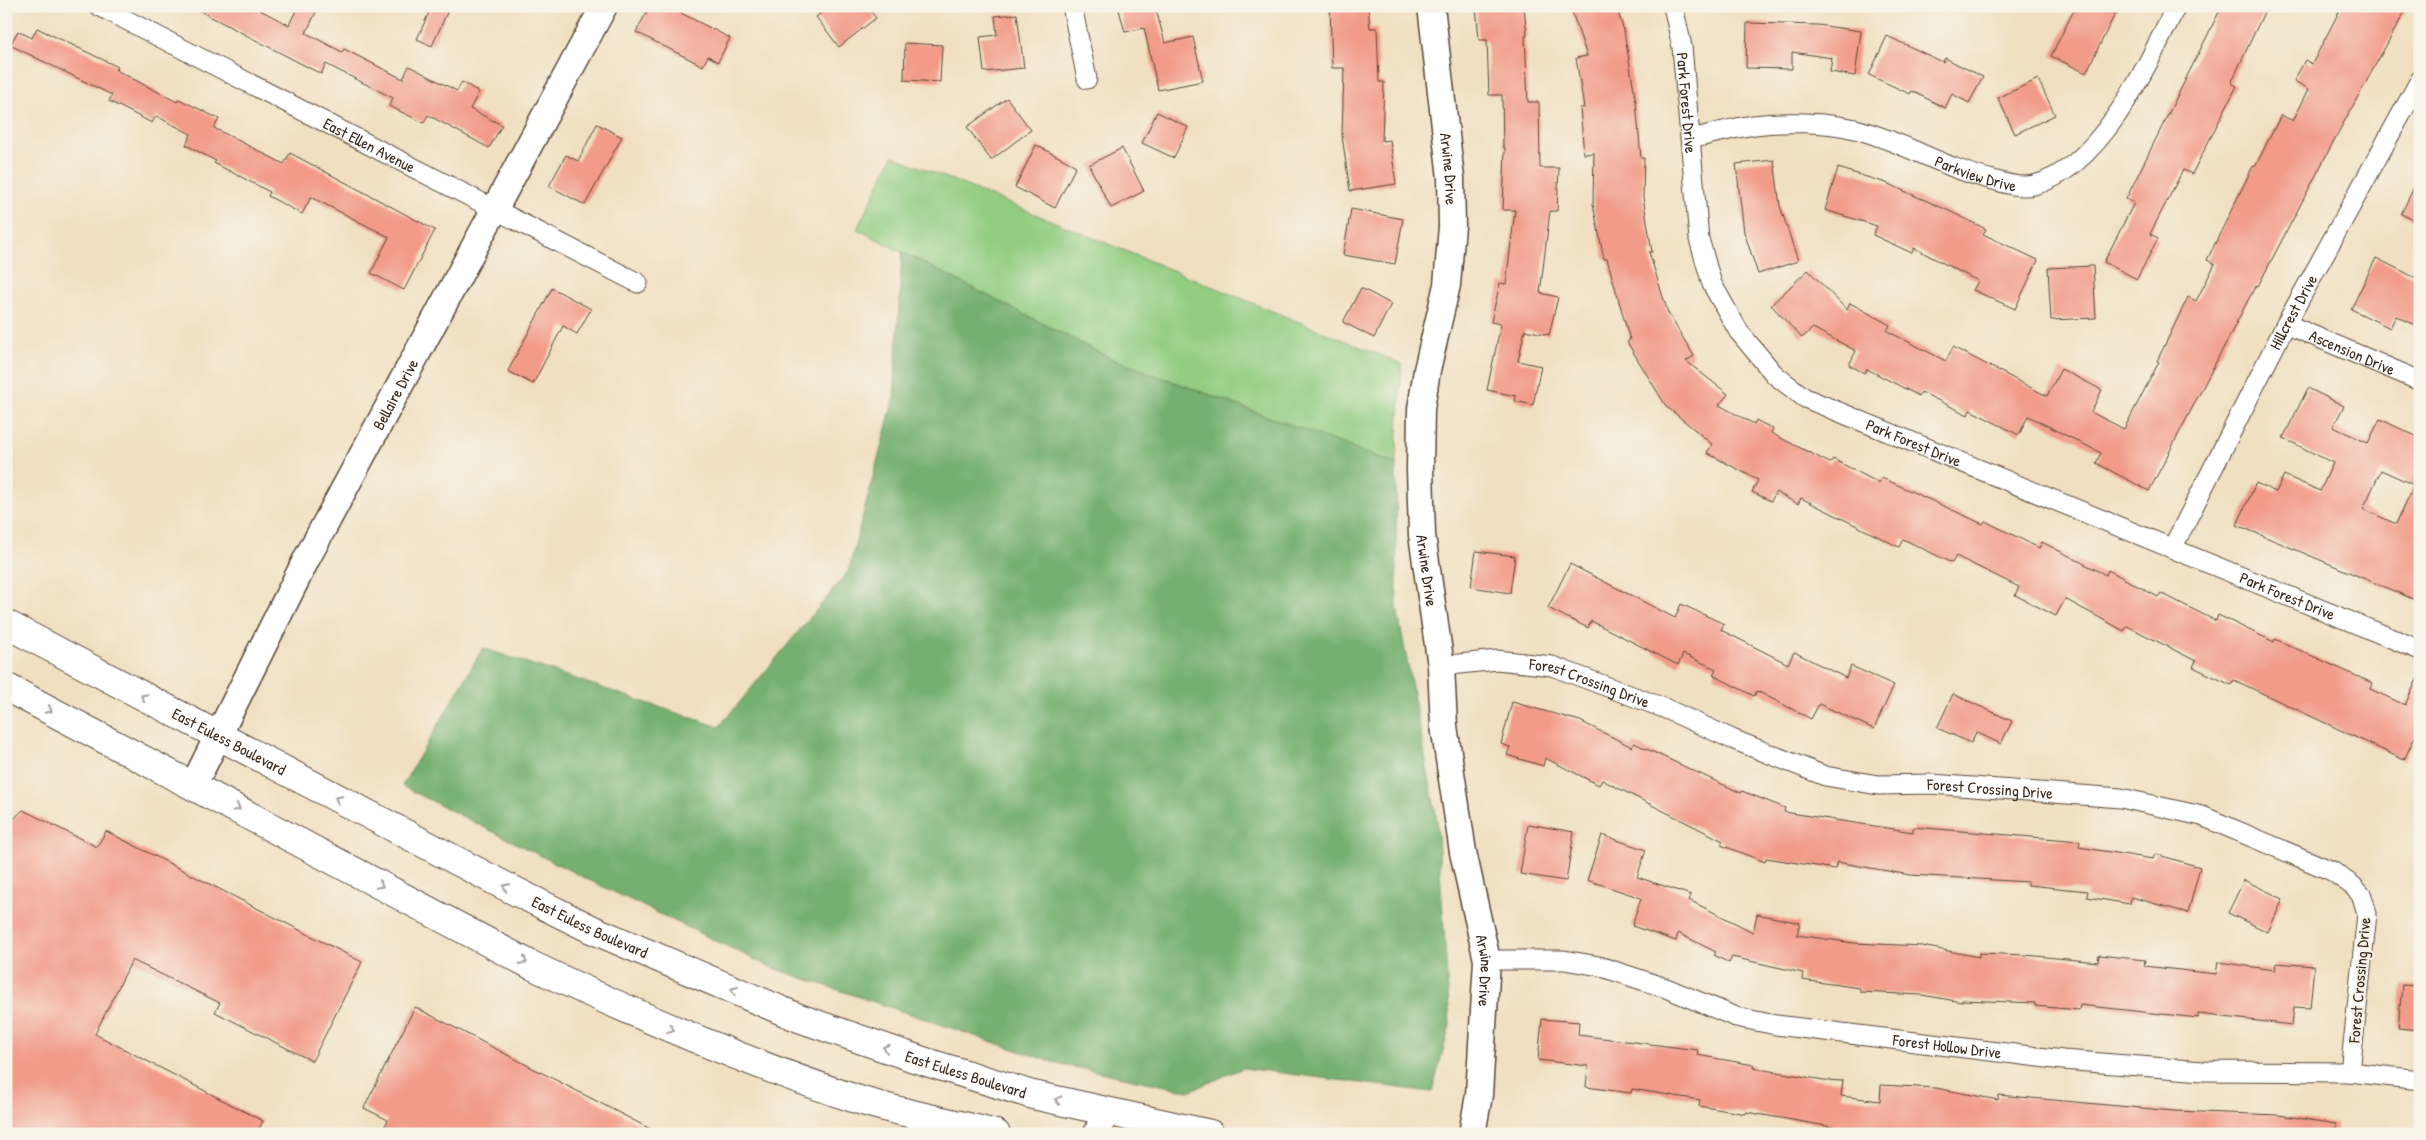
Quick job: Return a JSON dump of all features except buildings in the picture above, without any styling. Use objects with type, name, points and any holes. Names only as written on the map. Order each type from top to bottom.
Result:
[{"type":"main road","name":"East Euless Boulevard","points":[[6,624],[583,925],[799,1018],[920,1060],[1033,1095],[1101,1122],[1210,1134]]},
{"type":"main road","points":[[6,687],[531,965],[596,996],[757,1064],[923,1123],[945,1134]]},
{"type":"main road","points":[[855,1099],[996,1134]]},
{"type":"street","name":"East Ellen Avenue","points":[[99,6],[638,283]]},
{"type":"street","name":"Bellaire Drive","points":[[194,786],[307,558],[604,6]]},
{"type":"street","points":[[1072,6],[1087,80]]},
{"type":"street","name":"Arwine Drive","points":[[1431,6],[1451,178],[1452,226],[1447,285],[1426,370],[1421,409],[1422,535],[1441,666],[1444,726],[1463,852],[1487,960],[1479,1095],[1472,1134]]},
{"type":"street","name":"Park Forest Drive","points":[[1673,6],[1682,47],[1691,139],[1690,158],[1699,239],[1712,284],[1739,332],[1775,375],[1805,398],[2420,650]]},
{"type":"street","name":"Parkview Drive","points":[[1691,139],[1755,125],[1822,124],[1854,129],[1898,142],[1966,172],[1993,180],[2019,186],[2034,185],[2064,172],[2091,149],[2127,98],[2152,56],[2176,6]]},
{"type":"street","name":"Hillcrest Drive","points":[[2172,547],[2286,324],[2412,111],[2420,80]]},
{"type":"street","name":"Ascension Drive","points":[[2286,324],[2420,381]]},
{"type":"street","name":"Forest Crossing Drive","points":[[1441,666],[1497,660],[1552,666],[1664,708],[1732,739],[1824,776],[1878,785],[1932,784],[2121,798],[2202,816],[2332,871],[2354,886],[2362,896],[2367,914],[2350,1072]]},
{"type":"street","name":"Forest Hollow Drive","points":[[1487,960],[1564,960],[1599,966],[1666,988],[1736,1017],[1776,1025],[2063,1060],[2203,1071],[2350,1072],[2420,1080]]},
{"type":"green space","points":[[893,156],[1402,364],[1396,464],[1112,359],[857,229]]},
{"type":"green space","points":[[902,252],[1112,359],[1396,464],[1397,608],[1437,820],[1450,1025],[1432,1092],[1243,1068],[1189,1091],[1052,1062],[770,967],[593,882],[402,786],[483,648],[719,727],[848,572],[894,398]]}]
